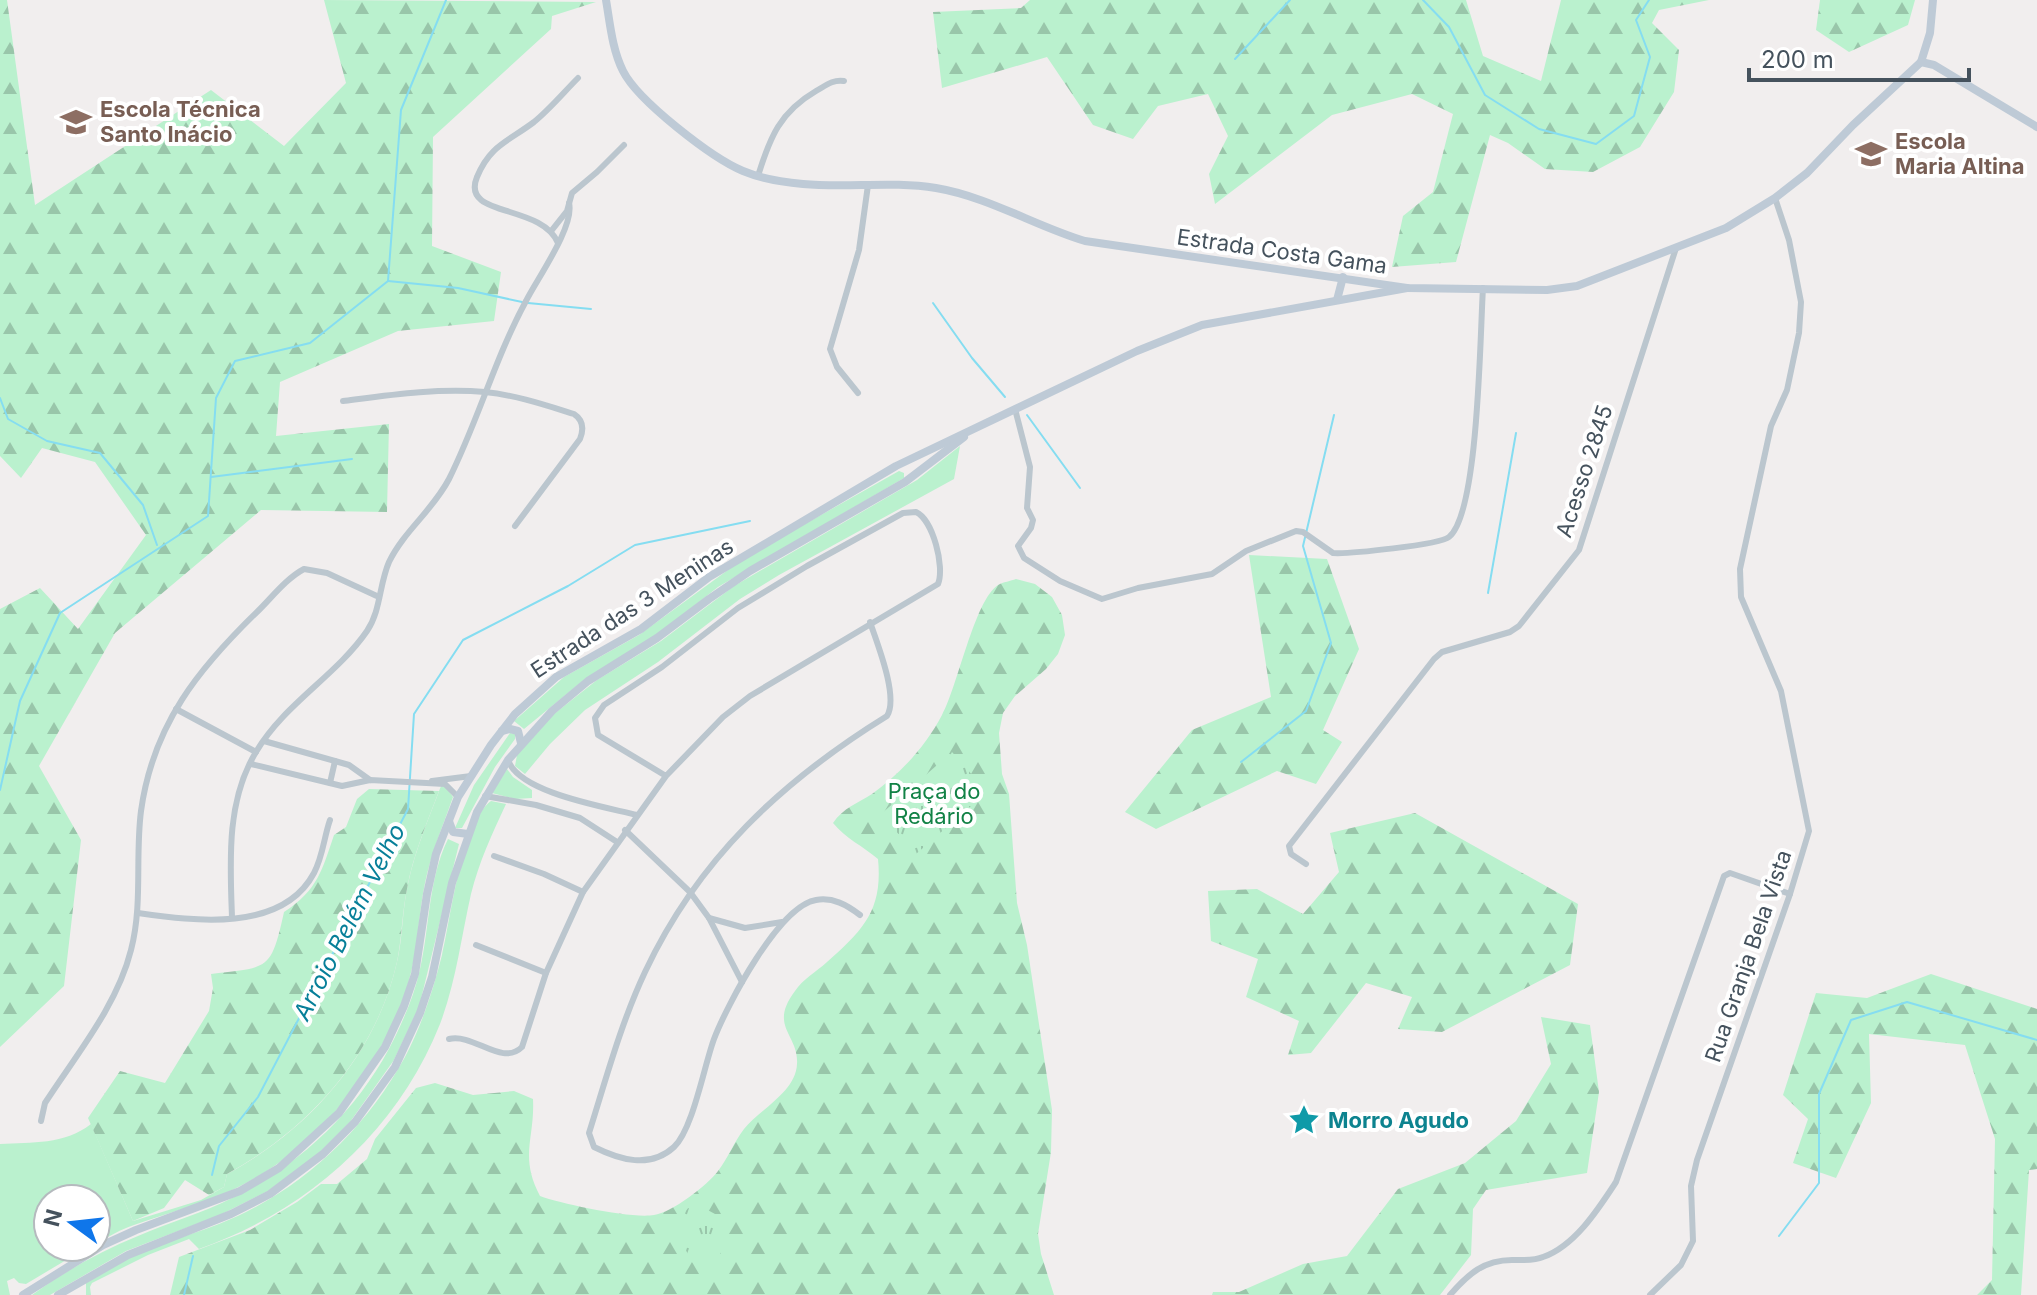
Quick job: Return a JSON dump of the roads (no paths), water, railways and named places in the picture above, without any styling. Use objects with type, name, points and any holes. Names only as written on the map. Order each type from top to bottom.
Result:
[{"type":"main road","name":"Estrada Costa Gama","points":[[606,0],[612,38],[622,70],[636,90],[654,108],[718,157],[758,176],[806,184],[914,186],[959,193],[1085,241],[1407,288],[1547,290],[1577,286],[1726,228],[1775,198],[1807,173],[1921,62]]},
{"type":"main road","points":[[1933,0],[1930,33],[1921,62],[1934,65],[2037,127]]},
{"type":"main road","points":[[1337,300],[1343,277]]},
{"type":"main road","name":"Estrada das 3 Meninas","points":[[23,1295],[77,1259],[114,1240],[240,1191],[279,1168],[339,1113],[385,1047],[404,1006],[419,955],[430,879],[458,797],[502,731],[526,702],[556,677],[641,629],[709,577],[896,466],[1137,351],[1202,325],[1407,288]]},
{"type":"main road","name":"Estrada das 3 Meninas","points":[[58,1295],[121,1259],[231,1214],[270,1194],[323,1154],[355,1122],[395,1067],[420,1013],[432,977],[452,883],[468,834],[485,796],[521,743],[552,711],[588,681],[657,638],[750,571],[922,472],[981,425]]},
{"type":"main road","points":[[502,731],[518,731],[521,743]]},
{"type":"main road","points":[[449,818],[453,832],[468,834]]},
{"type":"street","points":[[558,243],[552,230],[538,221],[483,203],[475,195],[474,185],[492,151],[516,131],[535,121],[578,78]]},
{"type":"street","points":[[758,176],[772,138],[786,113],[797,102],[832,82],[844,81]]},
{"type":"street","points":[[552,230],[555,223],[565,216],[572,193],[624,145]]},
{"type":"street","points":[[858,393],[837,367],[830,349],[859,250],[868,185]]},
{"type":"street","name":"Rua Granja Bela Vista","points":[[1650,1295],[1681,1265],[1693,1241],[1691,1186],[1697,1160],[1807,842],[1808,823],[1781,691],[1741,597],[1740,569],[1771,426],[1787,390],[1799,333],[1801,302],[1789,240],[1775,198]]},
{"type":"street","points":[[232,917],[232,831],[239,796],[256,752],[279,721],[365,634],[377,610],[385,574],[396,551],[438,497],[488,393],[508,334],[558,243],[570,214],[569,203]]},
{"type":"street","name":"Acesso 2845","points":[[1306,864],[1291,854],[1289,846],[1434,659],[1442,652],[1510,632],[1519,626],[1579,550],[1676,248]]},
{"type":"street","points":[[1015,408],[1030,467],[1027,508],[1033,520],[1031,528],[1020,541],[1020,553],[1060,581],[1093,597],[1111,598],[1138,588],[1212,574],[1246,551],[1296,531],[1303,532],[1333,553],[1442,541],[1456,528],[1471,482],[1483,288]]},
{"type":"street","points":[[343,401],[414,392],[488,393],[542,404],[579,417],[583,427],[580,439],[515,526]]},
{"type":"street","points":[[449,1039],[463,1037],[504,1054],[522,1047],[546,973],[583,892],[666,776],[723,717],[750,696],[938,584],[942,569],[927,520],[916,512],[903,513],[764,591],[601,708],[595,718],[598,735],[666,776]]},
{"type":"street","points":[[41,1121],[45,1103],[116,989],[130,953],[138,913],[142,806],[153,761],[176,709],[212,656],[297,573],[310,568],[379,597]]},
{"type":"street","points":[[860,915],[841,902],[820,899],[796,908],[782,922],[742,982],[714,1039],[684,1133],[662,1156],[629,1160],[594,1147],[589,1133],[632,1002],[690,892],[778,793],[828,753],[887,716],[892,703],[870,622]]},
{"type":"street","points":[[176,709],[256,752]]},
{"type":"street","points":[[264,741],[349,765],[370,780]]},
{"type":"street","points":[[508,760],[517,775],[542,787],[637,815]]},
{"type":"street","points":[[330,783],[335,761]]},
{"type":"street","points":[[251,764],[342,786],[370,780],[445,784],[458,797]]},
{"type":"street","points":[[428,782],[471,776]]},
{"type":"street","points":[[536,805],[542,787]]},
{"type":"street","points":[[485,796],[536,805],[580,818],[617,842]]},
{"type":"street","points":[[138,913],[190,919],[265,913],[278,907],[299,892],[315,872],[330,820]]},
{"type":"street","points":[[625,830],[690,892],[709,918],[742,982]]},
{"type":"street","points":[[494,856],[583,892]]},
{"type":"street","points":[[1450,1295],[1482,1265],[1495,1260],[1531,1260],[1550,1254],[1573,1236],[1616,1182],[1724,876],[1730,873],[1790,894]]},
{"type":"street","points":[[709,918],[745,928],[782,922]]},
{"type":"street","points":[[476,945],[546,973]]},
{"type":"waterway","points":[[0,790],[20,701],[60,613],[208,516],[216,398],[235,361],[310,343],[388,281],[401,110],[446,0]]},
{"type":"waterway","points":[[1235,59],[1290,0]]},
{"type":"waterway","points":[[1423,0],[1449,27],[1485,95],[1539,129],[1596,144],[1634,116],[1650,57],[1636,20],[1649,0]]},
{"type":"waterway","points":[[388,281],[458,288],[522,302]]},
{"type":"waterway","points":[[528,303],[591,309]]},
{"type":"waterway","points":[[933,303],[972,358],[1005,397]]},
{"type":"waterway","points":[[0,398],[8,419],[47,441],[100,453],[143,505],[157,545]]},
{"type":"waterway","points":[[1027,415],[1080,488]]},
{"type":"waterway","points":[[1241,762],[1306,711],[1331,643],[1303,546],[1334,415]]},
{"type":"waterway","points":[[1488,593],[1516,433]]},
{"type":"waterway","points":[[211,477],[352,459]]},
{"type":"waterway","name":"Arroio Belém Velho","points":[[212,1175],[219,1146],[258,1097],[408,809],[414,714],[463,640],[568,586],[635,545],[750,521]]},
{"type":"waterway","points":[[1779,1236],[1819,1183],[1819,1094],[1851,1020],[1907,1002],[2037,1040]]},
{"type":"waterway","name":"Arroio Belém Velho","points":[[184,1295],[193,1256]]},
{"type":"place","name":"Escola Técnica Santo Inácio","points":[[76,122]]},
{"type":"place","name":"Escola Maria Altina","points":[[1871,154]]},
{"type":"place","name":"Morro Agudo","points":[[1304,1120]]},
{"type":"park label","name":"Praça do Redário","points":[[934,804]]}]
